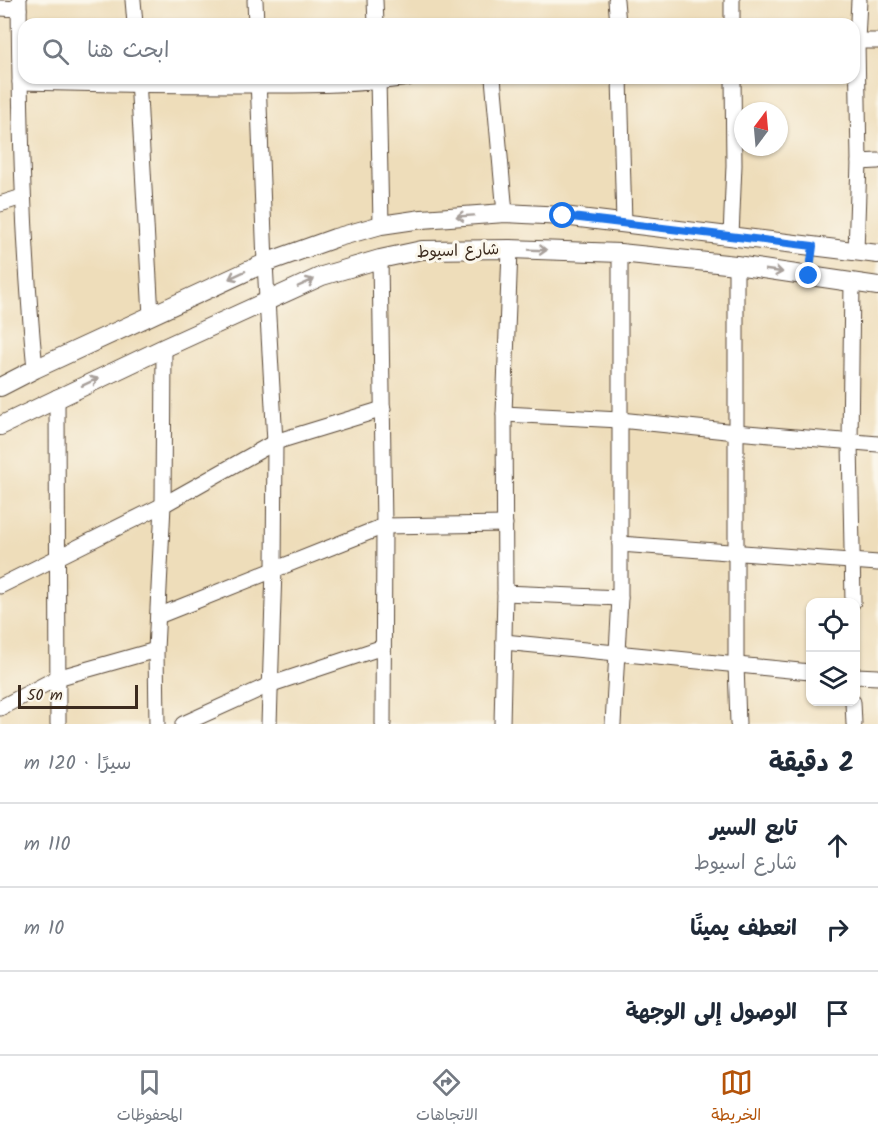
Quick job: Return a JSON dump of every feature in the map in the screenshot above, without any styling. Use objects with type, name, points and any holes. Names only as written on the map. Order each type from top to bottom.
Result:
[{"type":"street","points":[[133,0],[134,18]]},
{"type":"street","points":[[255,0],[256,18]]},
{"type":"street","points":[[375,0],[376,18]]},
{"type":"street","points":[[616,0],[618,18]]},
{"type":"street","points":[[732,0],[732,18]]},
{"type":"street","points":[[857,18],[858,0]]},
{"type":"street","points":[[0,8],[19,4]]},
{"type":"street","points":[[860,41],[878,41]]},
{"type":"street","points":[[20,84],[22,197],[35,369]]},
{"type":"street","points":[[139,84],[144,218],[151,316]]},
{"type":"street","points":[[258,84],[275,442],[269,724]]},
{"type":"street","points":[[378,84],[381,225]]},
{"type":"street","points":[[494,84],[505,213]]},
{"type":"street","points":[[620,84],[624,222]]},
{"type":"street","points":[[731,236],[734,165],[733,84]]},
{"type":"street","points":[[856,84],[859,162],[856,252]]},
{"type":"street","points":[[859,162],[878,161]]},
{"type":"street","points":[[0,204],[22,197]]},
{"type":"street","name":"شارع اسيوط","points":[[0,387],[265,263],[335,237],[381,225],[422,219],[505,213],[563,216],[878,254]]},
{"type":"street","points":[[422,219],[422,250]]},
{"type":"street","points":[[809,276],[813,246]]},
{"type":"street","points":[[502,724],[505,593],[504,414],[510,249]]},
{"type":"street","name":"شارع اسيوط","points":[[0,426],[322,276],[380,259],[422,250],[510,249],[620,253],[736,266],[878,286]]},
{"type":"street","points":[[614,724],[620,598],[620,253]]},
{"type":"street","points":[[380,259],[384,526],[383,724]]},
{"type":"street","points":[[736,266],[738,724]]},
{"type":"street","points":[[852,282],[850,442],[853,598]]},
{"type":"street","points":[[157,724],[156,650],[163,505],[164,348]]},
{"type":"street","points":[[57,398],[58,724]]},
{"type":"street","points":[[0,586],[163,505],[275,442],[383,409]]},
{"type":"street","points":[[504,414],[620,420],[878,444]]},
{"type":"street","points":[[158,616],[384,526],[505,524]]},
{"type":"street","points":[[620,544],[736,554],[878,562]]},
{"type":"street","points":[[505,593],[620,598]]},
{"type":"street","points":[[504,642],[806,672]]},
{"type":"street","points":[[183,724],[269,685],[383,647]]},
{"type":"street","points":[[0,708],[57,678],[156,650]]},
{"type":"street","points":[[860,676],[878,677]]},
{"type":"street","points":[[853,706],[854,724]]},
{"type":"route","points":[[563,216],[813,246],[809,276]]}]
